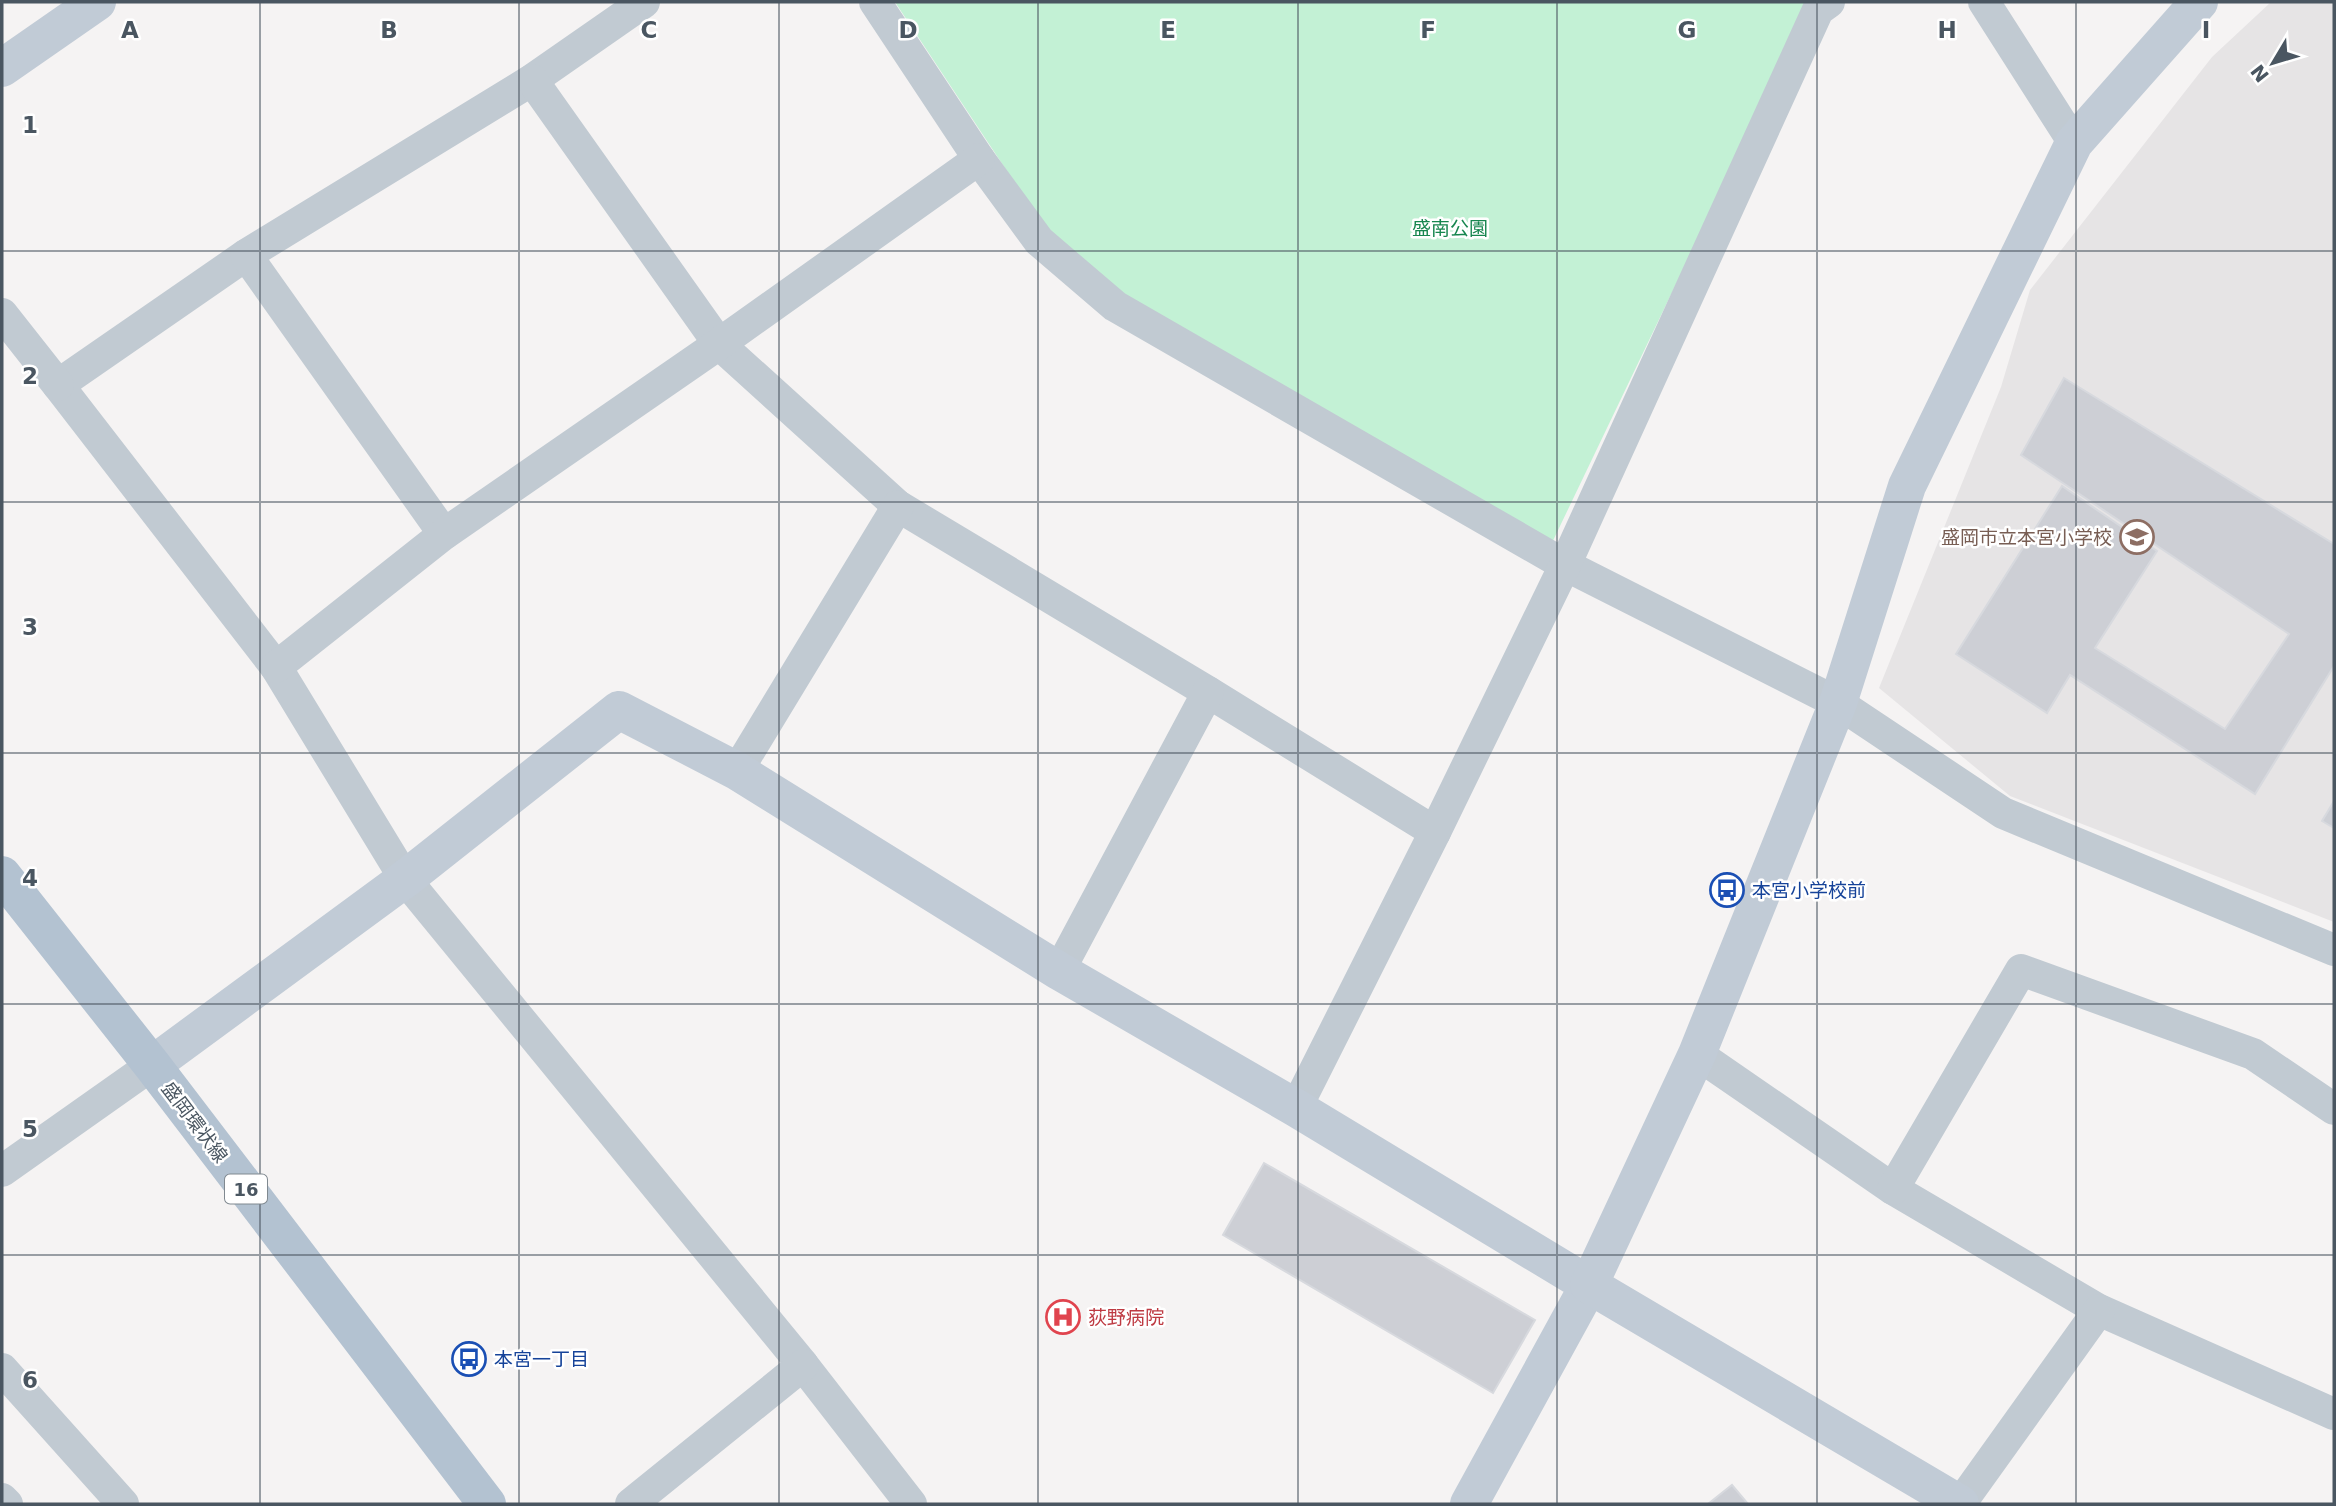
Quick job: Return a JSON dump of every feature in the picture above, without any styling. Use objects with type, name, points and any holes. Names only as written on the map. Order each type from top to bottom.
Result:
[{"type":"main road","name":"盛岡環状線","points":[[2,875],[152,1065],[487,1504]]},
{"type":"street","points":[[2,68],[97,2]]},
{"type":"street","points":[[58,385],[246,255],[532,80],[644,2]]},
{"type":"street","points":[[875,2],[979,159],[1039,241],[1115,306],[1565,565],[1838,703],[2003,813],[2334,950]]},
{"type":"street","points":[[1296,1108],[1436,832],[1565,565],[1818,10],[1829,2]]},
{"type":"street","points":[[1984,2],[2074,143]]},
{"type":"street","points":[[1469,1504],[1589,1285],[1697,1054],[1838,703],[1907,486],[2074,143],[2199,2]]},
{"type":"street","points":[[532,80],[719,344],[898,506],[1436,832]]},
{"type":"street","points":[[276,667],[444,534],[719,344],[979,159]]},
{"type":"street","points":[[246,255],[444,534]]},
{"type":"street","points":[[2,314],[276,667],[405,879],[803,1365],[911,1504]]},
{"type":"street","points":[[737,771],[898,506]]},
{"type":"street","points":[[1059,971],[1208,692]]},
{"type":"street","points":[[2,1171],[152,1065],[405,879],[619,710],[737,771],[1059,971],[1296,1108],[1960,1504],[2099,1310]]},
{"type":"street","points":[[1893,1189],[2021,970],[2253,1054],[2334,1110]]},
{"type":"street","points":[[1697,1054],[1893,1189],[2099,1310],[2334,1414]]},
{"type":"street","points":[[631,1504],[803,1365]]},
{"type":"street","points":[[2,1369],[123,1504]]},
{"type":"street","points":[[2,1499],[7,1504]]},
{"type":"shaded area","name":"盛岡市立本宮小学校","points":[[2271,2],[2334,2],[2334,922],[2010,796],[1879,688],[2001,387],[2030,290],[2212,57]]},
{"type":"green space","name":"盛南公園","points":[[895,2],[1823,2],[1803,19],[1549,549],[1122,296],[1046,230]]},
{"type":"building","points":[[2064,378],[2334,544],[2334,666],[2255,794],[2070,675],[2047,713],[1956,654],[2062,486],[2157,551],[2095,648],[2225,729],[2289,634],[2021,455]]},
{"type":"building","points":[[2334,801],[2334,828],[2322,821]]},
{"type":"building","points":[[1264,1163],[1535,1320],[1493,1393],[1223,1235]]},
{"type":"building","points":[[1732,1485],[1748,1504],[1708,1504]]},
{"type":"place","name":"盛岡市立本宮小学校","points":[[2137,537]]},
{"type":"place","name":"本宮小学校前","points":[[1727,890]]},
{"type":"place","name":"荻野病院","points":[[1063,1317]]},
{"type":"place","name":"本宮一丁目","points":[[469,1359]]}]
